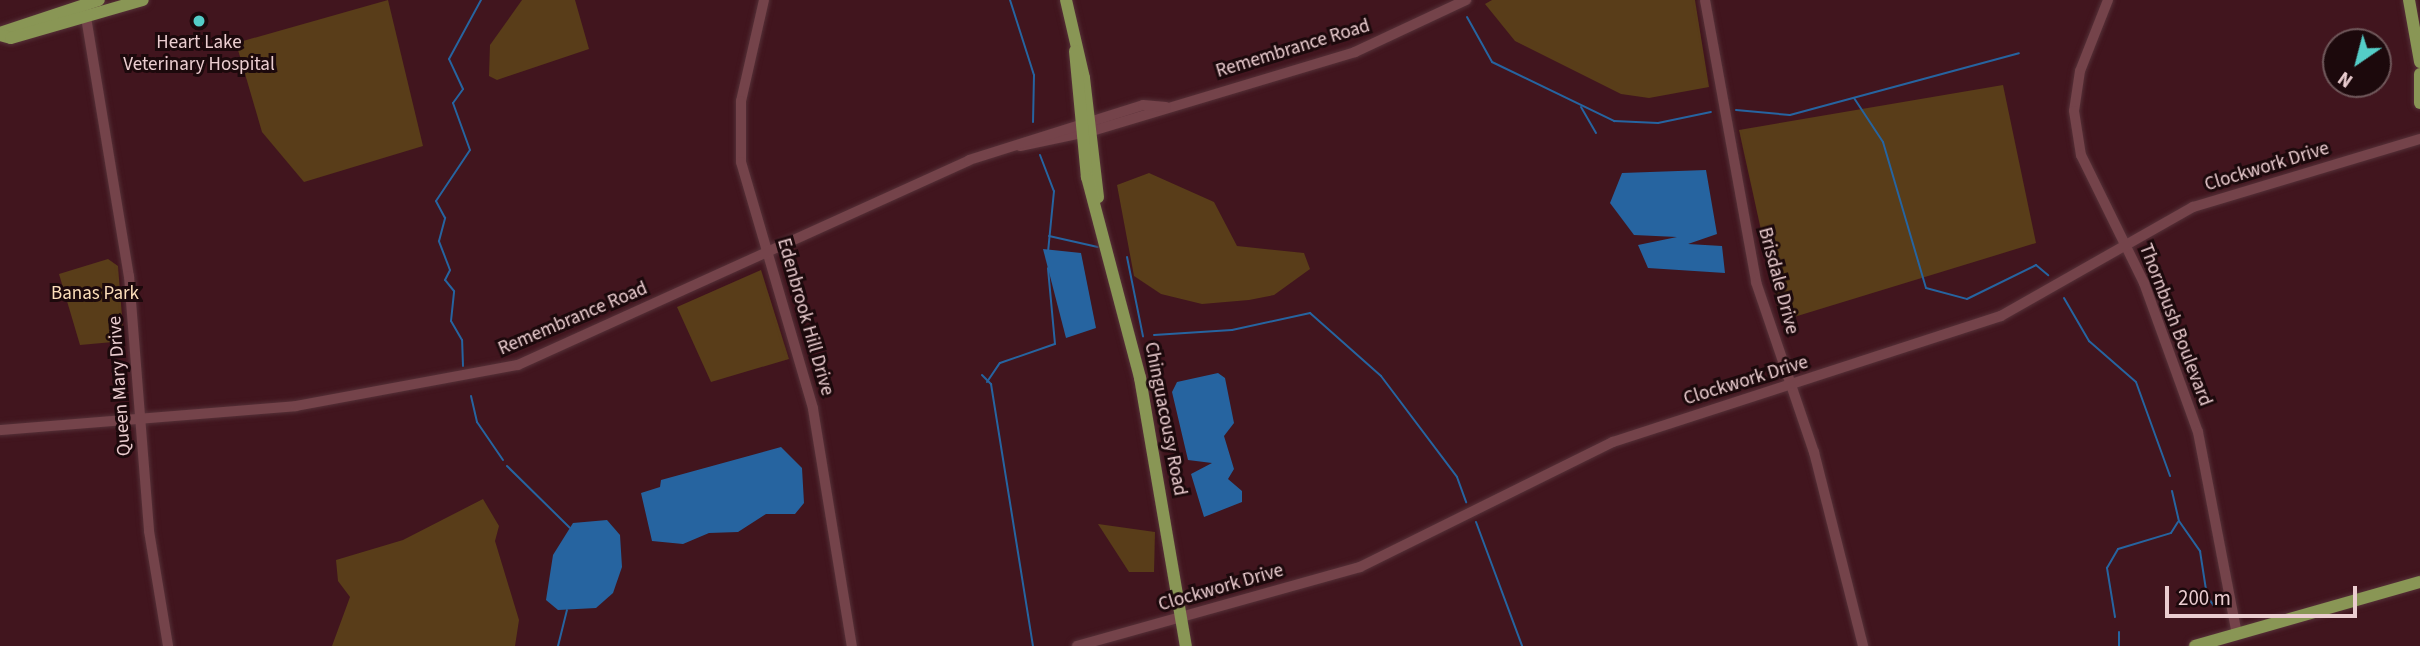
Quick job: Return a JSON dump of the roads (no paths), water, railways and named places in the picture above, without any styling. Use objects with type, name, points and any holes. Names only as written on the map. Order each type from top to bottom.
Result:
[{"type":"main road","points":[[0,34],[11,38],[99,0]]},
{"type":"main road","points":[[84,7],[144,0]]},
{"type":"main road","name":"Chinguacousy Road","points":[[1066,0],[1097,201],[1140,378],[1186,646]]},
{"type":"main road","points":[[2409,0],[2420,62]]},
{"type":"main road","points":[[2420,74],[2420,103]]},
{"type":"main road","points":[[2195,646],[2420,582]]},
{"type":"street","name":"Edenbrook Hill Drive","points":[[764,0],[741,101],[740,141],[813,409],[852,646]]},
{"type":"street","name":"Remembrance Road","points":[[0,430],[296,406],[504,369],[1005,147],[1086,127],[1143,105],[1166,107],[1355,52],[1466,0]]},
{"type":"street","name":"Brisdale Drive","points":[[1705,0],[1756,282],[1814,452],[1863,646]]},
{"type":"street","name":"Thornbush Boulevard","points":[[2108,0],[2085,50],[2074,111],[2088,178],[2125,243],[2197,432],[2236,634]]},
{"type":"street","name":"Queen Mary Drive","points":[[84,7],[129,276],[149,531],[168,646]]},
{"type":"street","name":"Clockwork Drive","points":[[1077,646],[1371,562],[1585,453],[1982,324],[2193,207],[2420,139]]},
{"type":"water","points":[[1706,170],[1717,234],[1688,244],[1722,246],[1725,273],[1648,268],[1638,245],[1677,237],[1634,235],[1610,203],[1622,173]]},
{"type":"water","points":[[1043,249],[1081,253],[1096,328],[1066,338]]},
{"type":"water","points":[[1218,373],[1225,378],[1234,423],[1224,436],[1234,469],[1228,479],[1242,491],[1242,502],[1204,517],[1191,474],[1212,463],[1188,460],[1172,392],[1177,382]]},
{"type":"water","points":[[781,447],[802,468],[804,503],[795,514],[766,514],[738,532],[709,533],[683,544],[652,541],[641,493],[660,487],[661,480]]},
{"type":"water","points":[[607,520],[620,535],[622,567],[613,593],[596,608],[558,610],[546,600],[553,555],[573,523]]},
{"type":"waterway","points":[[463,366],[462,340],[451,321],[454,291],[445,280],[450,270],[439,241],[445,218],[436,201],[470,150],[453,103],[463,89],[449,59],[481,0]]},
{"type":"waterway","points":[[1010,0],[1034,75],[1033,122]]},
{"type":"waterway","points":[[1467,17],[1492,62],[1614,121],[1658,123],[1711,112]]},
{"type":"waterway","points":[[1736,110],[1790,115],[2019,53]]},
{"type":"waterway","points":[[1854,98],[1883,142],[1926,288],[1967,299],[2036,265],[2048,275]]},
{"type":"waterway","points":[[1581,107],[1596,133]]},
{"type":"waterway","points":[[1040,155],[1054,191],[1048,252]]},
{"type":"waterway","points":[[1049,236],[1098,247]]},
{"type":"waterway","points":[[1127,257],[1143,336]]},
{"type":"waterway","points":[[987,382],[1000,363],[1055,344],[1048,268]]},
{"type":"waterway","points":[[2064,298],[2089,341],[2136,382],[2170,476]]},
{"type":"waterway","points":[[1154,335],[1232,330],[1310,313],[1381,376],[1457,477],[1466,502]]},
{"type":"waterway","points":[[982,375],[991,384],[1033,646]]},
{"type":"waterway","points":[[471,396],[477,422],[503,460]]},
{"type":"waterway","points":[[507,466],[570,528]]},
{"type":"waterway","points":[[2172,491],[2179,521],[2200,551],[2207,596],[2214,606],[2228,604]]},
{"type":"waterway","points":[[1476,522],[1522,646]]},
{"type":"waterway","points":[[2115,617],[2107,568],[2118,549],[2171,533],[2178,522]]},
{"type":"waterway","points":[[558,646],[567,610]]},
{"type":"waterway","points":[[2119,632],[2119,646]]},
{"type":"place","name":"Heart Lake Veterinary Hospital","points":[[199,21]]},
{"type":"park label","name":"Banas Park","points":[[95,294]]}]
